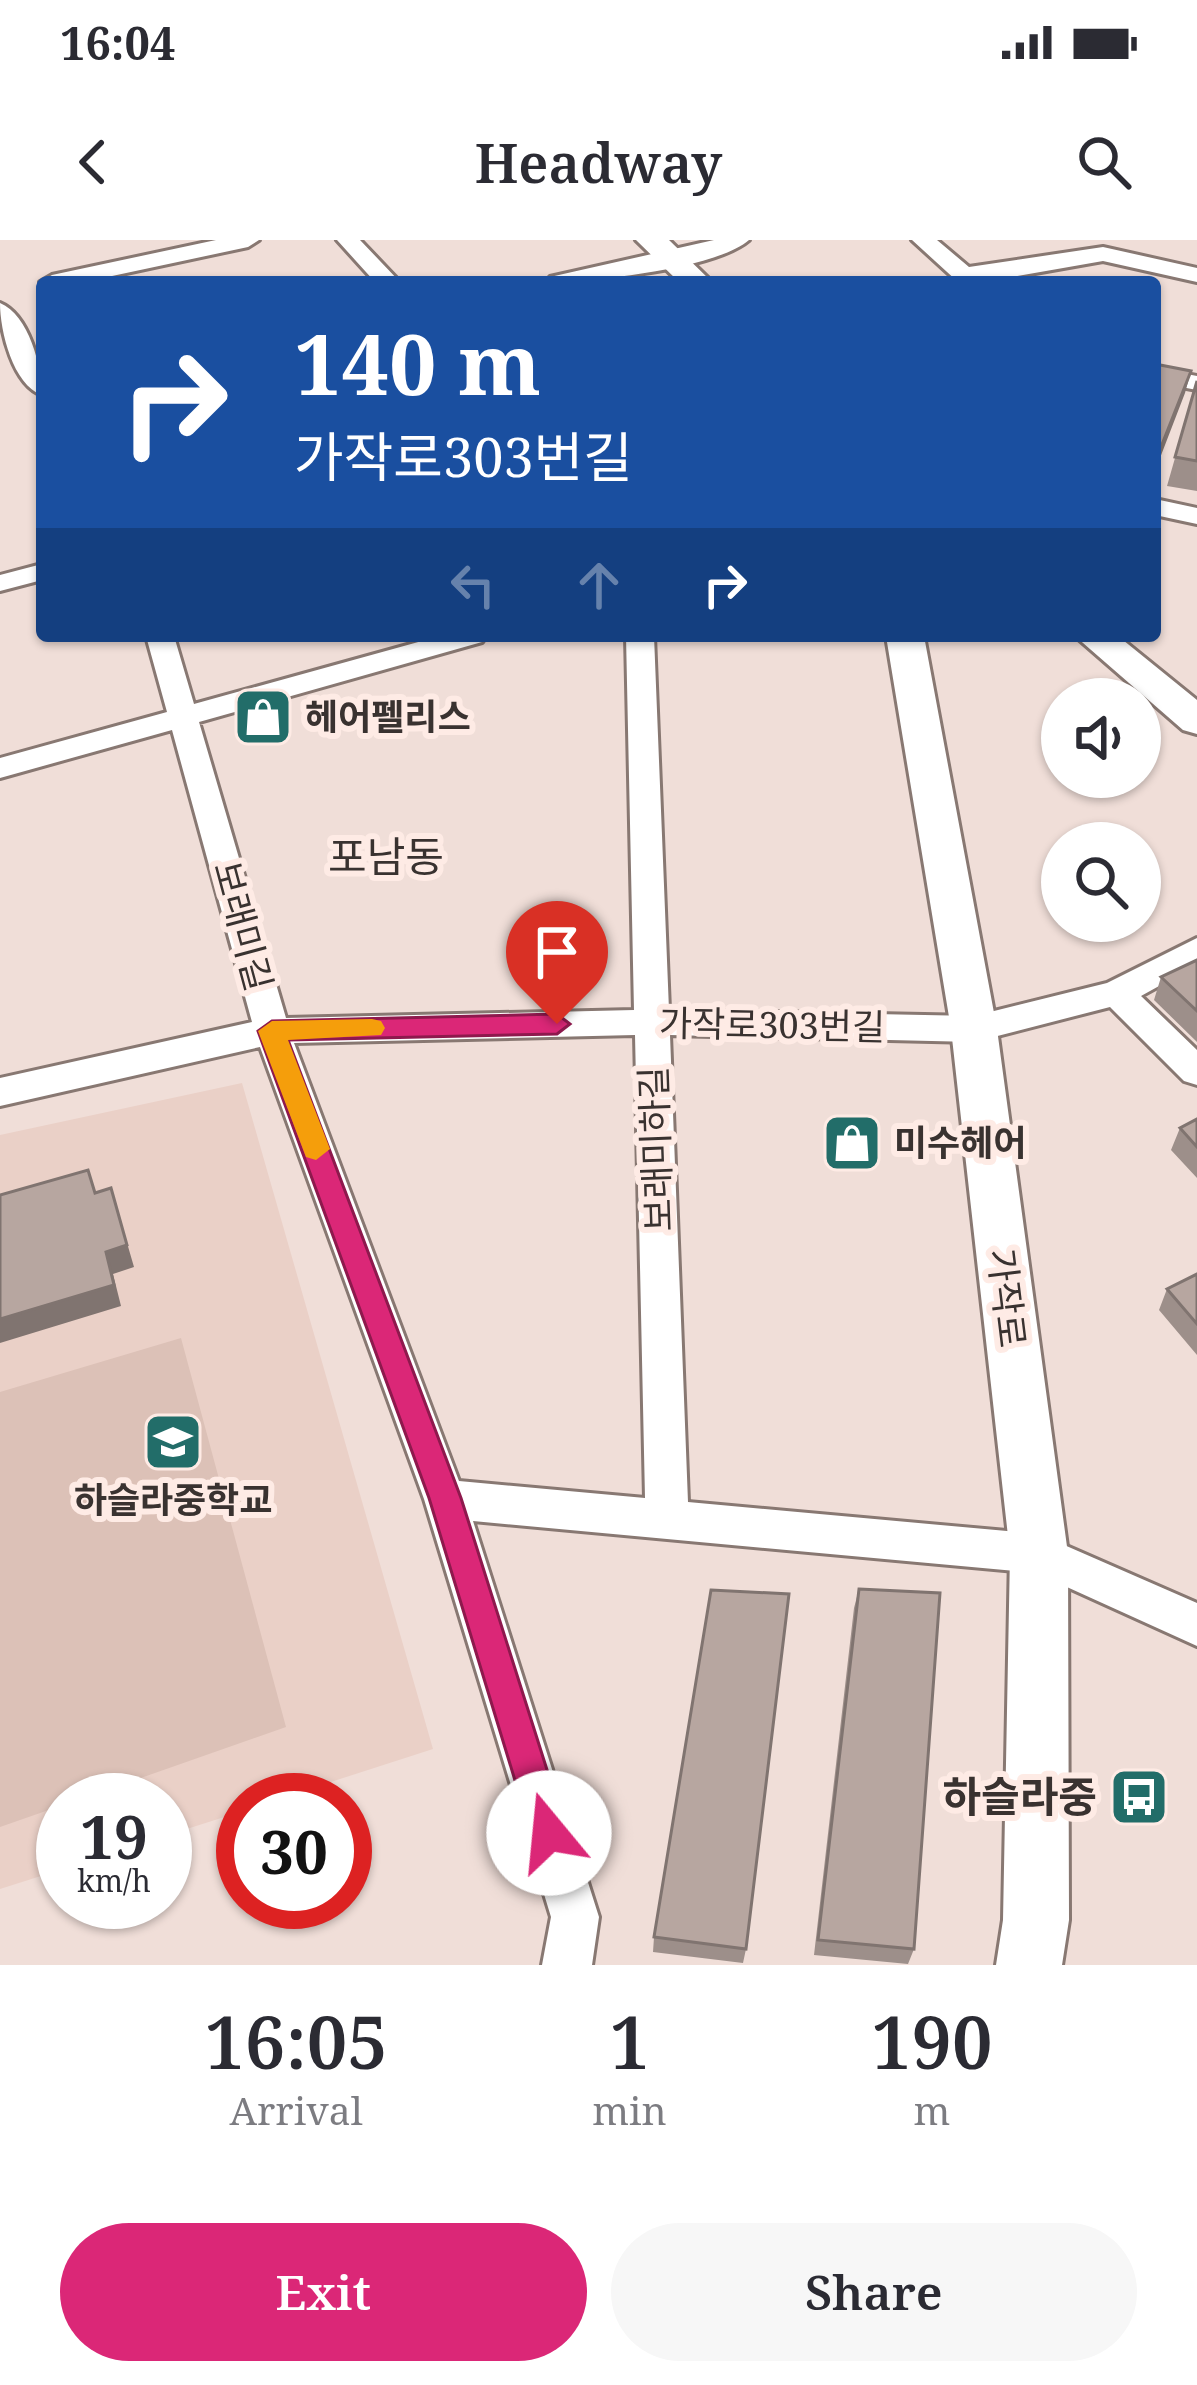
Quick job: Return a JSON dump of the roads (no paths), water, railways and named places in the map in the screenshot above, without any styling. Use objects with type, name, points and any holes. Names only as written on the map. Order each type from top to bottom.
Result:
[{"type":"street","points":[[80,276],[248,240]]},
{"type":"street","points":[[348,240],[382,276]]},
{"type":"street","points":[[578,276],[662,250],[738,240]]},
{"type":"street","points":[[923,240],[965,276]]},
{"type":"street","points":[[1026,240],[1059,261]]},
{"type":"street","points":[[662,250],[690,276]]},
{"type":"street","points":[[983,276],[1103,254],[1197,275]]},
{"type":"street","points":[[0,293],[36,285]]},
{"type":"street","points":[[0,310],[36,377]]},
{"type":"street","points":[[1161,376],[1197,383]]},
{"type":"street","points":[[1161,508],[1197,516]]},
{"type":"street","points":[[0,583],[36,574]]},
{"type":"street","name":"보래미길","points":[[162,642],[272,1031],[445,1498],[575,1917],[567,1965]]},
{"type":"street","points":[[0,768],[450,642]]},
{"type":"street","name":"보래미하길","points":[[640,642],[668,1519]]},
{"type":"street","name":"가작로","points":[[905,642],[974,1029],[1039,1554],[1036,1920],[1029,1965]]},
{"type":"street","points":[[1101,642],[1197,721]]},
{"type":"street","name":"가작로303번길","points":[[0,1092],[272,1031],[652,1022],[974,1029],[1117,993],[1197,950]]},
{"type":"street","points":[[1117,993],[1197,1072]]},
{"type":"street","points":[[445,1498],[1039,1554],[1197,1625]]},
{"type":"place","name":"헤어펠리스","points":[[263,717]]},
{"type":"place","name":"미수헤어","points":[[852,1143]]},
{"type":"place","name":"하슬라중학교","points":[[173,1442]]},
{"type":"place","name":"하슬라중","points":[[1139,1797]]},
{"type":"district","name":"포남동","points":[[386,857]]}]
